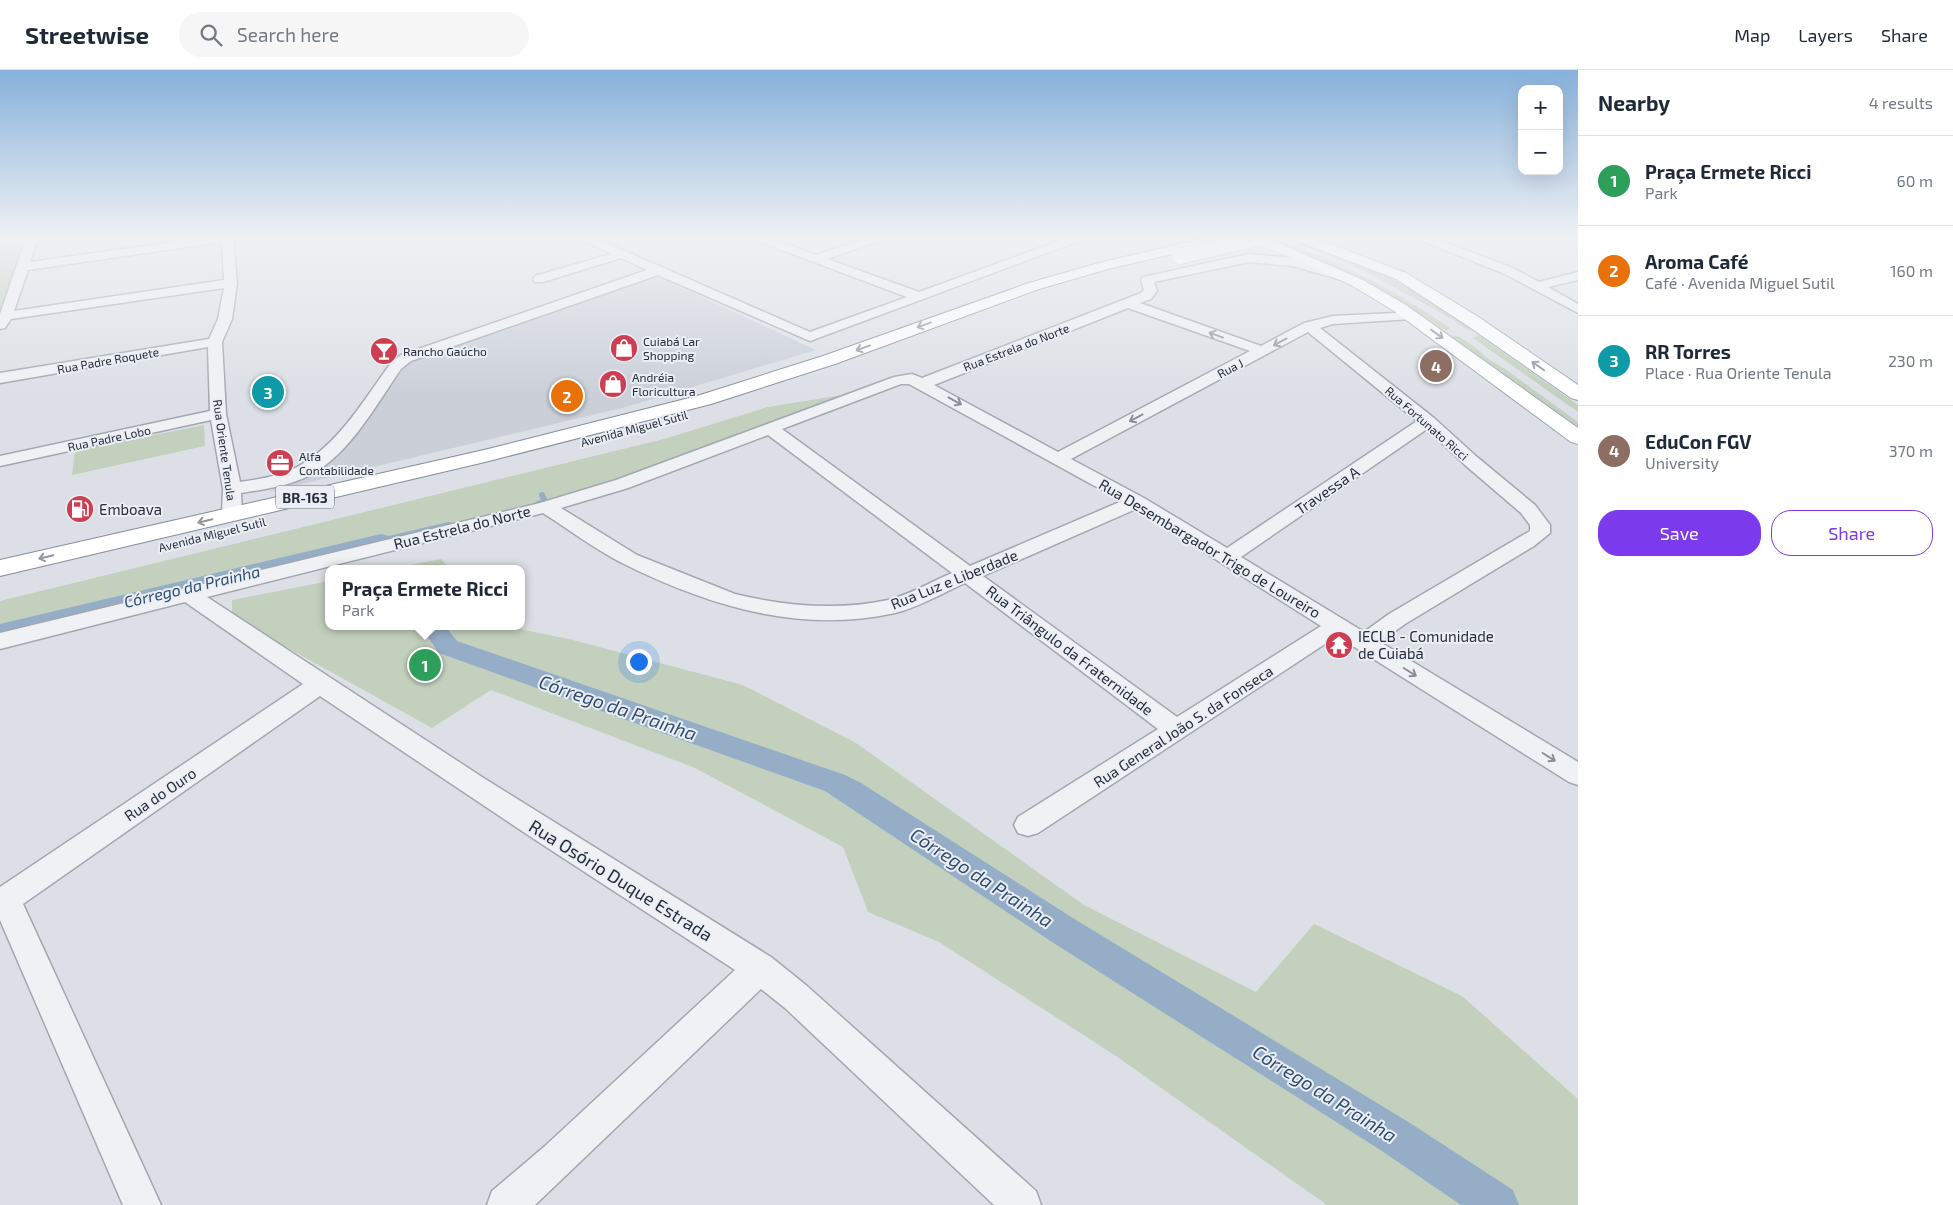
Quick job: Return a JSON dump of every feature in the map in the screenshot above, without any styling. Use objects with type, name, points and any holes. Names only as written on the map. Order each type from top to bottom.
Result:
[{"type":"main road","name":"Avenida Miguel Sutil","points":[[0,568],[610,425],[704,400],[829,360],[1020,291]]},
{"type":"main road","name":"Avenida Miguel Sutil","points":[[0,586],[501,464],[851,369],[1010,306],[1054,291]]},
{"type":"main road","points":[[1371,291],[1411,315],[1578,438]]},
{"type":"main road","points":[[1427,291],[1578,394]]},
{"type":"street","points":[[13,291],[3,320],[182,291]]},
{"type":"street","name":"Rua Oriente Tenula","points":[[230,291],[225,319],[215,342],[218,414],[232,489],[232,514]]},
{"type":"street","points":[[232,489],[273,481],[305,471],[320,461],[340,439],[396,366],[406,358],[596,291]]},
{"type":"street","points":[[704,291],[810,337],[935,291]]},
{"type":"street","points":[[903,291],[919,297]]},
{"type":"street","name":"Rua Estrela do Norte","points":[[0,641],[546,506],[622,484],[899,380],[918,381],[1128,304],[1150,294],[1151,291]]},
{"type":"street","points":[[1547,291],[1578,309]]},
{"type":"street","points":[[1128,304],[1262,351]]},
{"type":"street","name":"Rua J","points":[[1060,458],[1309,326],[1333,320],[1411,315]]},
{"type":"street","name":"Rua Fortunato Ricci","points":[[1309,326],[1428,421],[1528,509],[1540,525],[1540,533],[1527,542],[1397,619],[1363,643]]},
{"type":"street","name":"Rua Padre Roquete","points":[[0,378],[215,342]]},
{"type":"street","name":"Rua Desembargador Trigo de Loureiro","points":[[918,381],[1137,502],[1578,775]]},
{"type":"street","name":"Rua Padre Lobo","points":[[0,461],[218,414]]},
{"type":"street","name":"Travessa A","points":[[1226,558],[1428,421]]},
{"type":"street","name":"Rua Triângulo da Fraternidade","points":[[771,428],[1177,730]]},
{"type":"street","name":"Rua Luz e Liberdade","points":[[546,506],[630,558],[729,600],[801,612],[843,614],[894,606],[1137,502]]},
{"type":"street","name":"Rua Osório Duque Estrada","points":[[189,595],[320,685],[510,810],[760,968],[796,997],[1022,1205]]},
{"type":"street","name":"Rua General João S. da Fonseca","points":[[1028,825],[1337,626]]},
{"type":"street","name":"Rua do Ouro","points":[[3,901],[320,685]]},
{"type":"street","points":[[3,901],[142,1205]]},
{"type":"street","points":[[506,1205],[558,1159],[760,968]]},
{"type":"shaded area","points":[[608,291],[688,291],[816,350],[626,407],[268,492],[322,466],[412,359]]},
{"type":"green space","points":[[0,291],[6,291],[0,309]]},
{"type":"green space","points":[[1381,291],[1391,291],[1450,328],[1446,331]]},
{"type":"green space","points":[[1401,291],[1414,291],[1474,331],[1466,329],[1452,319]]},
{"type":"green space","points":[[1477,334],[1578,405],[1578,412],[1473,338],[1478,336]]},
{"type":"green space","points":[[1450,335],[1460,337],[1480,351],[1485,357],[1505,369],[1578,422],[1578,427]]},
{"type":"green space","points":[[849,394],[588,492],[0,635],[0,601],[664,439],[768,407]]},
{"type":"green space","points":[[204,425],[205,446],[72,475],[75,451]]},
{"type":"green space","points":[[441,559],[446,565],[411,565]]},
{"type":"green space","points":[[325,582],[325,630],[525,630],[573,640],[743,685],[856,743],[1084,905],[1256,992],[1314,924],[1462,996],[1578,1099],[1578,1205],[1327,1205],[1116,1056],[939,942],[868,912],[843,847],[695,768],[491,690],[432,728],[232,617],[232,600]]},
{"type":"waterway","points":[[538,504],[545,502],[542,495]]},
{"type":"waterway","points":[[381,541],[449,525]]},
{"type":"waterway","name":"Córrego da Prainha","points":[[0,632],[381,541],[381,545]]},
{"type":"waterway","name":"Córrego da Prainha","points":[[435,630],[448,647],[835,783],[850,791],[1064,931],[1396,1137],[1498,1205]]},
{"type":"place","name":"Cuiabá Lar Shopping","points":[[624,348]]},
{"type":"place","name":"Rancho Gaúcho","points":[[384,351]]},
{"type":"place","name":"EduCon FGV","points":[[1436,366]]},
{"type":"place","name":"Andréia Floricultura","points":[[613,384]]},
{"type":"place","name":"RR Torres","points":[[268,392]]},
{"type":"place","name":"Aroma Café","points":[[567,396]]},
{"type":"place","name":"Alfa Contabilidade","points":[[280,463]]},
{"type":"place","name":"Emboava","points":[[80,509]]},
{"type":"place","name":"IECLB - Comunidade de Cuiabá","points":[[1339,645]]},
{"type":"place","name":"Praça Ermete Ricci","points":[[425,665]]}]
